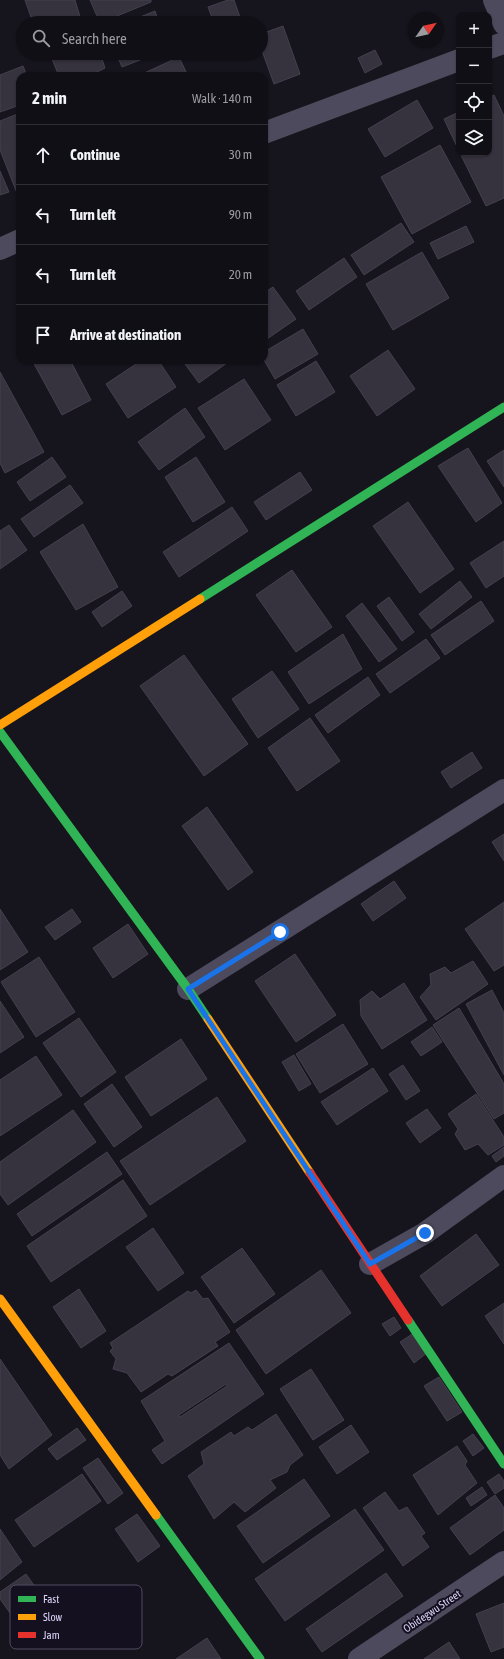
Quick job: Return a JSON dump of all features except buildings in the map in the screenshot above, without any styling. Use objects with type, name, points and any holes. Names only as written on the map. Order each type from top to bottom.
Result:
[{"type":"street","points":[[494,0],[504,24]]},
{"type":"street","points":[[492,47],[504,42]]},
{"type":"street","points":[[268,132],[456,61]]},
{"type":"street","points":[[0,249],[16,242]]},
{"type":"street","points":[[0,725],[504,407]]},
{"type":"street","points":[[0,732],[188,989],[504,1464]]},
{"type":"street","points":[[188,989],[504,790]]},
{"type":"street","points":[[370,1264],[425,1233],[504,1176]]},
{"type":"street","points":[[1,1301],[260,1659]]},
{"type":"street","name":"Obidegwu Street","points":[[359,1659],[504,1562]]},
{"type":"traffic: fast","points":[[200,599],[504,407]]},
{"type":"traffic: fast","points":[[0,732],[188,989],[208,1019]]},
{"type":"traffic: fast","points":[[408,1320],[504,1464]]},
{"type":"traffic: fast","points":[[156,1515],[260,1659]]},
{"type":"traffic: slow","points":[[0,725],[200,599]]},
{"type":"traffic: slow","points":[[208,1019],[310,1173]]},
{"type":"traffic: slow","points":[[0,1299],[156,1515]]},
{"type":"traffic: jam","points":[[310,1173],[408,1320]]},
{"type":"route","points":[[280,932],[188,989],[370,1264],[425,1233]]}]
